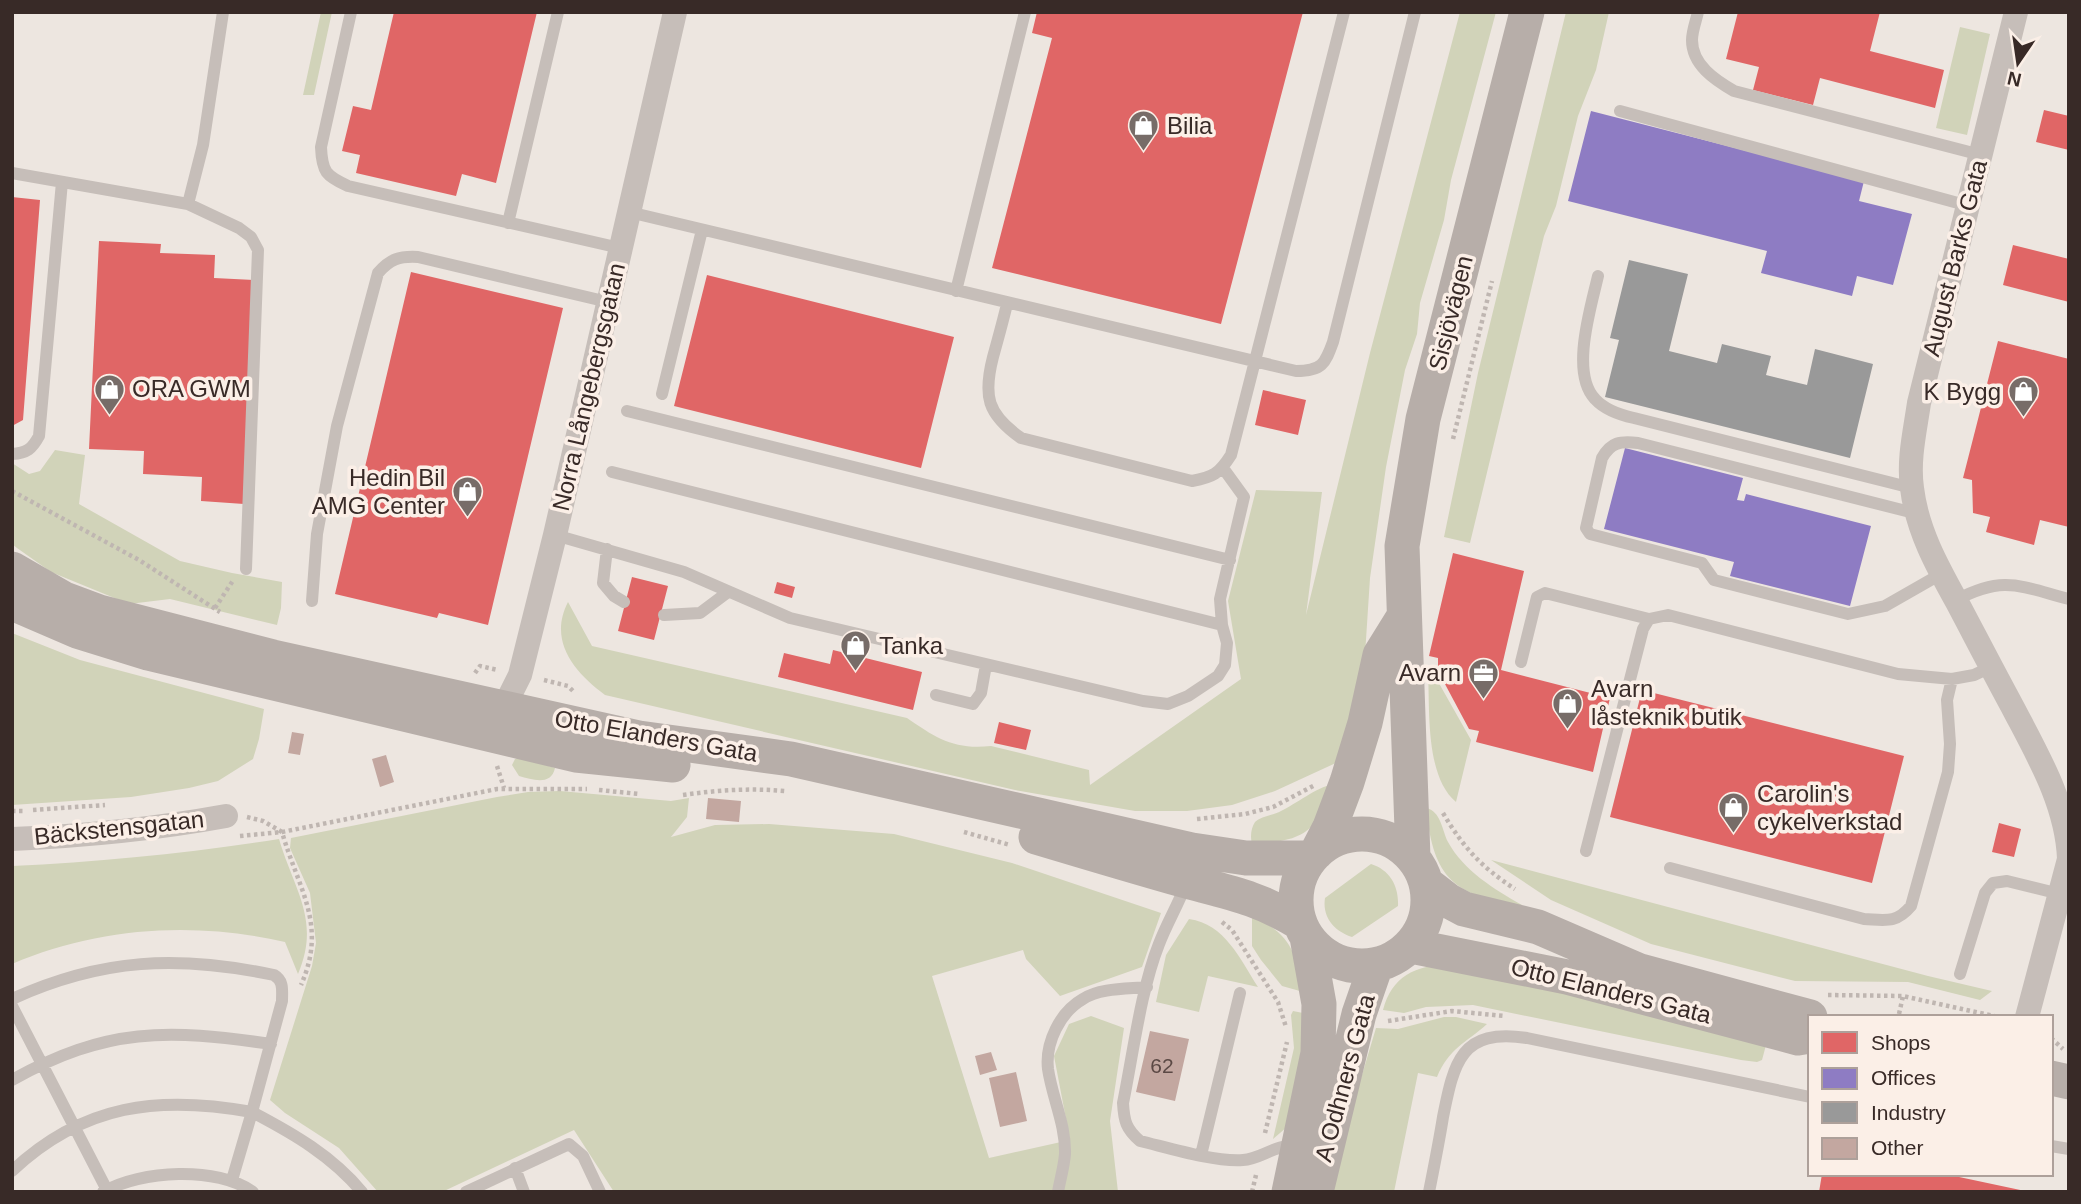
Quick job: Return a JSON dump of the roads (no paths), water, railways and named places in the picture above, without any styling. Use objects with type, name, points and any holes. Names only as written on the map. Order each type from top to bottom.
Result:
[{"type":"street","name":"Norra Långebergsgatan","points":[[504,707],[520,675],[555,535],[675,12]]},
{"type":"street","name":"Sisjövägen","points":[[1420,871],[1409,795],[1408,657],[1403,618],[1402,546],[1423,419],[1527,12]]},
{"type":"street","name":"August Barks Gata","points":[[2016,12],[1919,403],[1911,453],[1912,488],[1922,531],[1941,574],[2064,806],[2069,859],[2028,1015]]},
{"type":"street","name":"Otto Elanders Gata","points":[[12,569],[64,599],[153,627],[273,657],[639,738],[792,759],[1192,850],[1246,858],[1314,855],[1325,845],[1345,836],[1366,834],[1397,844],[1449,901],[1464,909],[1538,928],[1640,971],[1817,1006]]},
{"type":"street","name":"Otto Elanders Gata","points":[[12,603],[77,631],[148,653],[576,755],[788,778],[1028,835],[1244,895],[1274,907],[1303,930],[1320,951],[1337,962],[1356,967],[1376,965]]},
{"type":"street","points":[[1303,930],[1297,913],[1300,878],[1330,827],[1365,723],[1380,655],[1403,618]]},
{"type":"street","points":[[458,728],[488,721],[504,707]]},
{"type":"street","name":"Bäckstensgatan","points":[[12,839],[160,828],[230,827]]},
{"type":"street","points":[[1376,965],[1395,958],[1411,946],[1425,922],[1429,903],[1420,871]]},
{"type":"street","name":"A Odhners Gata","points":[[1289,1192],[1318,1053],[1318,1004],[1303,930]]},
{"type":"street","name":"Otto Elanders Gata","points":[[1411,946],[1567,977],[1798,1038],[1808,1036]]},
{"type":"street","name":"A Odhners Gata","points":[[1316,1192],[1359,1014],[1376,965]]},
{"type":"lane","points":[[188,204],[204,145],[223,12]]},
{"type":"lane","points":[[351,12],[321,147],[321,164],[330,178],[348,186],[620,248]]},
{"type":"lane","points":[[508,223],[558,12]]},
{"type":"lane","points":[[956,291],[1025,12]]},
{"type":"lane","points":[[1007,303],[987,393],[992,409],[1004,426],[1021,438],[1192,481],[1210,477],[1223,468],[1231,455],[1344,12]]},
{"type":"lane","points":[[629,212],[1296,371],[1316,369],[1327,358],[1333,342],[1415,12]]},
{"type":"lane","points":[[1698,12],[1692,39],[1694,53],[1708,73],[1734,91],[1982,155]]},
{"type":"lane","points":[[1620,111],[1969,206]]},
{"type":"lane","points":[[12,173],[188,204],[239,228],[251,237],[258,250],[246,569]]},
{"type":"lane","points":[[12,454],[33,448],[39,436],[62,182]]},
{"type":"lane","points":[[662,394],[702,230]]},
{"type":"lane","points":[[312,601],[317,534],[337,426],[378,273],[386,264],[399,256],[418,257],[608,302]]},
{"type":"lane","points":[[1598,276],[1584,357],[1592,397],[1600,404],[1618,414],[1912,488]]},
{"type":"lane","points":[[627,411],[1230,560]]},
{"type":"lane","points":[[1918,514],[1623,441],[1607,449],[1602,458],[1586,528],[1590,534],[1702,563],[1714,580],[1848,614],[1885,606],[1941,574]]},
{"type":"lane","points":[[555,535],[684,572],[790,618],[1143,701],[1168,704],[1188,696],[1218,676],[1225,665],[1227,643],[1222,625],[1220,599],[1244,497],[1223,468]]},
{"type":"lane","points":[[612,472],[1222,625]]},
{"type":"lane","points":[[607,549],[603,583],[614,596],[624,602]]},
{"type":"lane","points":[[1956,600],[1974,591],[2001,584],[2069,599]]},
{"type":"lane","points":[[664,615],[700,613],[727,592]]},
{"type":"lane","points":[[1521,662],[1537,597],[1545,593],[1649,619],[1668,615],[1898,674],[1952,679],[1974,675],[1991,667]]},
{"type":"lane","points":[[1586,851],[1643,629],[1649,619]]},
{"type":"lane","points":[[936,695],[972,704],[981,692],[986,665]]},
{"type":"lane","points":[[1670,868],[1864,919],[1901,918],[1911,906],[1948,772],[1950,744],[1947,699],[1952,679]]},
{"type":"lane","points":[[1187,881],[1178,906],[1158,944],[1123,1103],[1124,1122],[1129,1132],[1140,1141],[1201,1155],[1244,1160],[1287,1145],[1299,1148]]},
{"type":"lane","points":[[1960,974],[1985,893],[1993,883],[2007,881],[2060,894]]},
{"type":"lane","points":[[12,999],[42,985],[82,973],[114,966],[177,961],[274,975],[280,979],[282,1001],[232,1180]]},
{"type":"lane","points":[[1058,1192],[1065,1154],[1048,1068],[1048,1047],[1065,1015],[1083,999],[1102,992],[1147,987]]},
{"type":"lane","points":[[1201,1155],[1240,993]]},
{"type":"lane","points":[[12,1006],[106,1191],[130,1181],[167,1174],[232,1180],[253,1192]]},
{"type":"lane","points":[[12,1080],[41,1064],[101,1042],[129,1036],[180,1034],[271,1044]]},
{"type":"lane","points":[[1429,1192],[1452,1071],[1465,1052],[1489,1037],[1505,1035],[1527,1038],[1808,1097]]},
{"type":"lane","points":[[12,1171],[73,1126],[113,1112],[154,1104],[195,1104],[253,1112],[308,1143],[332,1161],[362,1192]]},
{"type":"lane","points":[[466,1192],[569,1144],[583,1156],[600,1192]]},
{"type":"lane","points":[[514,1168],[524,1192]]},
{"type":"place","name":"Bilia","points":[[1144,153]]},
{"type":"place","name":"ORA GWM","points":[[109,416]]},
{"type":"place","name":"K Bygg","points":[[2024,419]]},
{"type":"place","name":"Hedin Bil AMG Center","points":[[468,519]]},
{"type":"place","name":"Tanka","points":[[856,673]]},
{"type":"place","name":"Avarn","points":[[1484,700]]},
{"type":"place","name":"Avarn låsteknik butik","points":[[1568,730]]},
{"type":"place","name":"Carolin's cykelverkstad","points":[[1734,835]]}]
